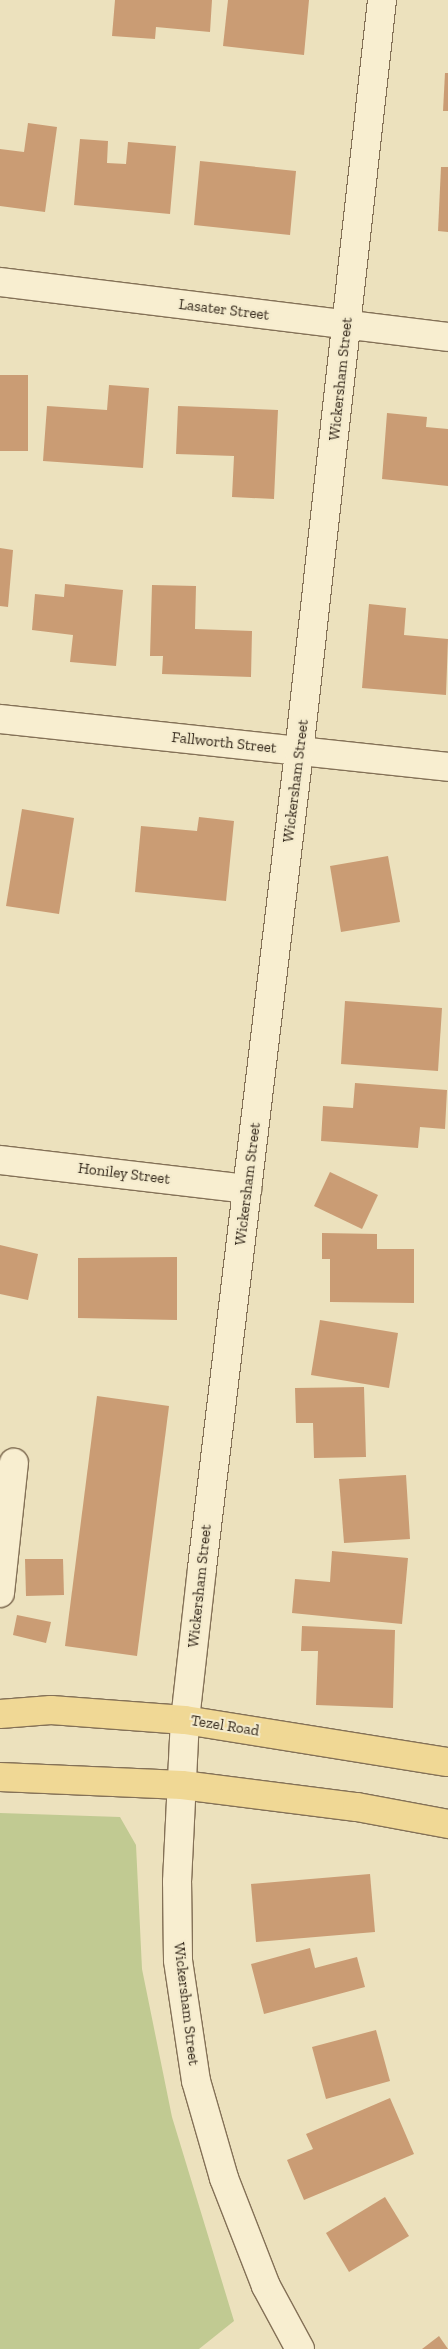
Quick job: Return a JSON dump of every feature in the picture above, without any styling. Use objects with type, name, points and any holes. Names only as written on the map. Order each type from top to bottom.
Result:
[{"type":"main road","name":"Tezel Road","points":[[0,1714],[51,1710],[186,1720],[448,1762]]},
{"type":"main road","points":[[0,1777],[182,1785],[357,1807],[448,1824]]},
{"type":"street","name":"Wickersham Street","points":[[300,2349],[266,2286],[224,2178],[196,2081],[178,1960],[182,1785],[186,1720],[247,1189],[300,752],[382,0]]},
{"type":"street","name":"Lasater Street","points":[[0,282],[448,337]]},
{"type":"street","name":"Fallworth Street","points":[[0,719],[448,767]]},
{"type":"street","name":"Honiley Street","points":[[0,1160],[247,1189]]},
{"type":"street","points":[[0,1593],[14,1463]]},
{"type":"green space","points":[[0,1813],[120,1817],[136,1845],[142,1969],[172,2117],[234,2321],[199,2349],[0,2349]]},
{"type":"building","points":[[115,0],[212,0],[210,32],[156,27],[155,39],[112,36]]},
{"type":"building","points":[[228,0],[309,0],[304,55],[223,46]]},
{"type":"building","points":[[445,73],[448,73],[448,111],[443,111]]},
{"type":"building","points":[[28,123],[57,127],[45,212],[0,206],[0,149],[24,152]]},
{"type":"building","points":[[80,139],[108,141],[107,163],[126,164],[128,142],[176,146],[170,214],[74,205]]},
{"type":"building","points":[[200,161],[296,171],[290,235],[194,225]]},
{"type":"building","points":[[441,167],[448,167],[448,232],[438,231]]},
{"type":"building","points":[[0,375],[28,375],[28,451],[0,451]]},
{"type":"building","points":[[109,385],[149,388],[143,468],[43,461],[47,406],[107,410]]},
{"type":"building","points":[[178,406],[278,410],[274,499],[232,497],[234,456],[176,454]]},
{"type":"building","points":[[387,413],[427,417],[426,427],[448,429],[448,486],[382,479]]},
{"type":"building","points":[[0,548],[13,550],[8,607],[0,606]]},
{"type":"building","points":[[65,584],[123,590],[116,666],[70,662],[73,635],[32,630],[35,594],[64,597]]},
{"type":"building","points":[[152,585],[196,586],[195,629],[252,631],[251,677],[162,674],[163,656],[150,656]]},
{"type":"building","points":[[369,604],[406,608],[404,635],[448,639],[446,695],[362,688]]},
{"type":"building","points":[[22,809],[74,818],[59,914],[6,906]]},
{"type":"building","points":[[199,817],[234,821],[226,901],[135,892],[141,826],[197,831]]},
{"type":"building","points":[[388,856],[400,922],[341,932],[330,866]]},
{"type":"building","points":[[345,1001],[442,1008],[438,1071],[341,1064]]},
{"type":"building","points":[[355,1083],[447,1090],[445,1129],[420,1127],[418,1148],[321,1141],[323,1106],[353,1108]]},
{"type":"building","points":[[330,1172],[378,1195],[362,1229],[314,1206]]},
{"type":"building","points":[[322,1233],[377,1234],[377,1249],[414,1249],[414,1303],[330,1302],[330,1259],[322,1259]]},
{"type":"building","points":[[0,1245],[38,1254],[28,1300],[0,1294]]},
{"type":"building","points":[[177,1257],[177,1320],[78,1318],[78,1258]]},
{"type":"building","points":[[320,1320],[398,1333],[389,1388],[311,1375]]},
{"type":"building","points":[[364,1387],[366,1457],[314,1458],[313,1423],[296,1423],[295,1388]]},
{"type":"building","points":[[97,1396],[169,1406],[137,1656],[65,1646]]},
{"type":"building","points":[[406,1475],[410,1539],[344,1543],[339,1479]]},
{"type":"building","points":[[332,1551],[408,1558],[402,1624],[292,1613],[295,1579],[330,1582]]},
{"type":"building","points":[[25,1559],[63,1559],[64,1595],[26,1596]]},
{"type":"building","points":[[17,1615],[51,1622],[46,1643],[13,1635]]},
{"type":"building","points":[[302,1626],[395,1630],[393,1708],[316,1705],[318,1651],[301,1651]]},
{"type":"building","points":[[370,1874],[375,1932],[256,1942],[251,1884]]},
{"type":"building","points":[[310,1948],[315,1968],[357,1957],[365,1987],[264,2014],[251,1964]]},
{"type":"building","points":[[376,2030],[390,2081],[326,2099],[312,2047]]},
{"type":"building","points":[[390,2098],[414,2154],[304,2200],[287,2160],[313,2149],[306,2134]]},
{"type":"building","points":[[385,2197],[409,2236],[349,2272],[326,2233]]},
{"type":"building","points":[[439,2336],[448,2349],[422,2349]]}]
